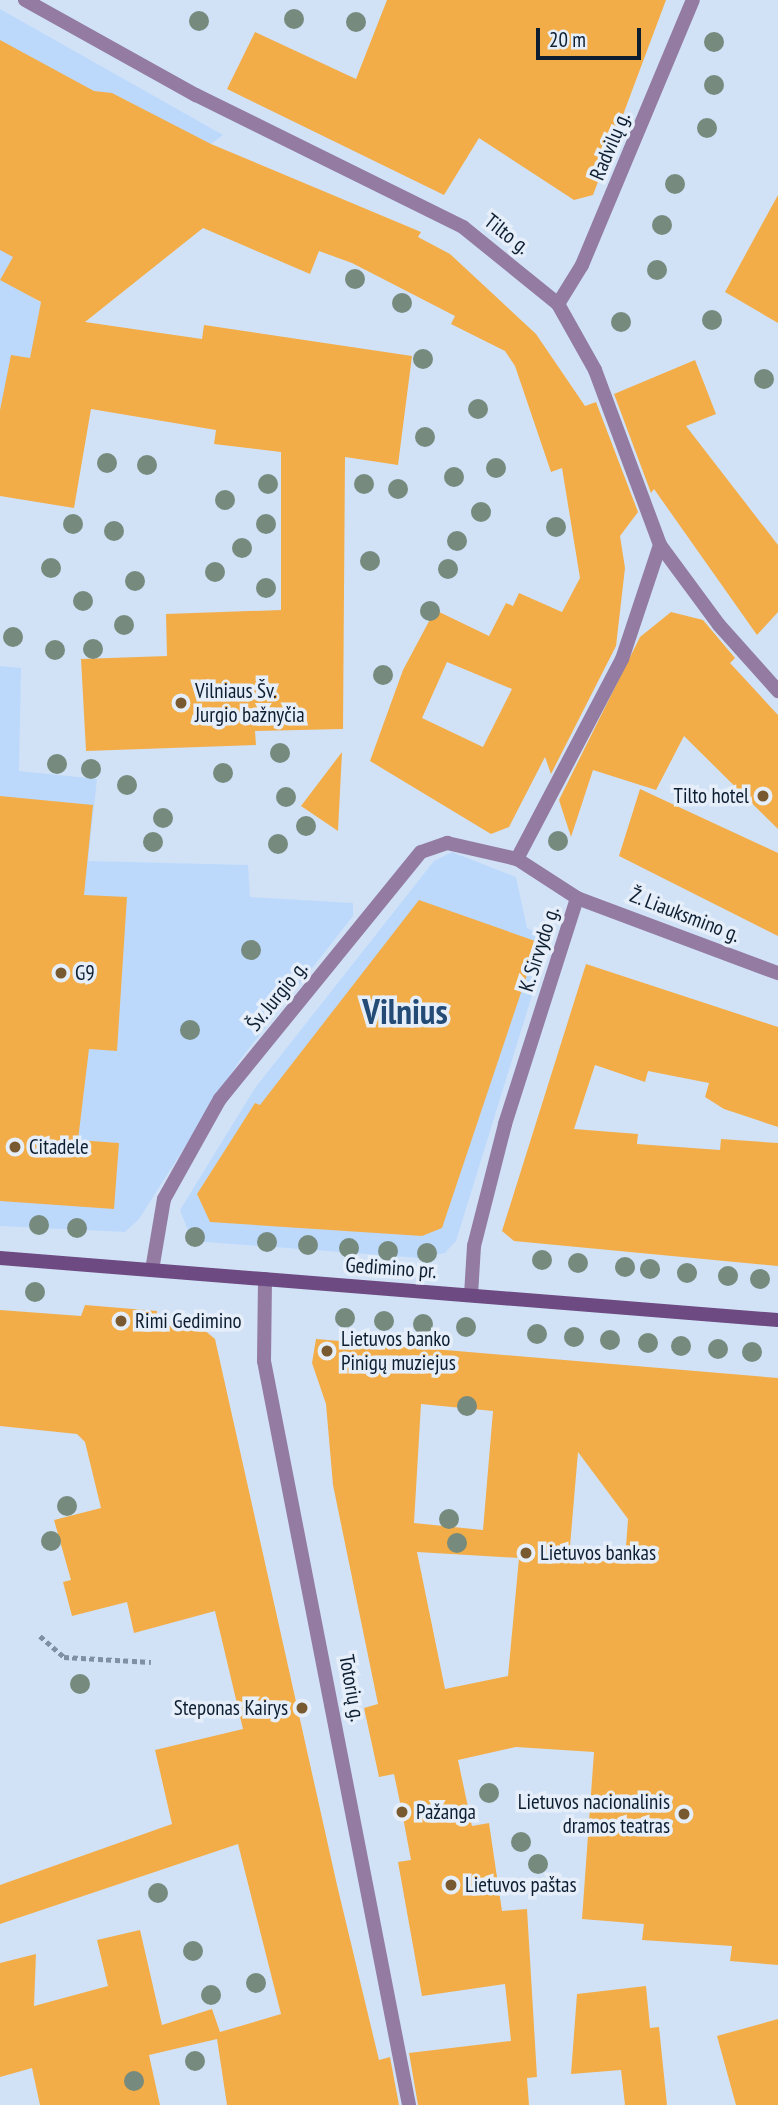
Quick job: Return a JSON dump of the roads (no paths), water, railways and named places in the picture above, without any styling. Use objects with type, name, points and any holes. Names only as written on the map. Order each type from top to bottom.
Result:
[{"type":"main road","name":"Gedimino pr.","points":[[0,1258],[778,1320]]},
{"type":"street","name":"Tilto g.","points":[[25,0],[196,95],[463,227],[558,304],[595,370],[660,545],[719,625],[778,691]]},
{"type":"street","name":"Radvilų g.","points":[[558,304],[582,265],[693,0]]},
{"type":"street","points":[[517,859],[622,659],[660,545]]},
{"type":"street","name":"Šv. Jurgio g.","points":[[152,1270],[164,1199],[220,1099],[421,852],[447,843],[517,859]]},
{"type":"street","name":"K. Sirvydo g.","points":[[471,1295],[474,1246],[505,1124],[577,898],[517,859]]},
{"type":"street","name":"Ž. Liauksmino g.","points":[[577,898],[778,973]]},
{"type":"street","name":"Totorių g.","points":[[265,1279],[264,1361],[410,2105]]},
{"type":"place","name":"Vilniaus Šv. Jurgio bažnyčia","points":[[181,703]]},
{"type":"place","name":"Tilto hotel","points":[[763,796]]},
{"type":"place","name":"G9","points":[[61,973]]},
{"type":"place","name":"Citadele","points":[[15,1147]]},
{"type":"place","name":"Rimi Gedimino","points":[[121,1321]]},
{"type":"place","name":"Lietuvos banko Pinigų muziejus","points":[[327,1351]]},
{"type":"place","name":"Lietuvos bankas","points":[[526,1553]]},
{"type":"place","name":"Steponas Kairys","points":[[302,1708]]},
{"type":"place","name":"Pažanga","points":[[402,1812]]},
{"type":"place","name":"Lietuvos nacionalinis dramos teatras","points":[[684,1814]]},
{"type":"place","name":"Lietuvos paštas","points":[[451,1885]]},
{"type":"district","name":"Vilnius","points":[[405,1011]]}]
